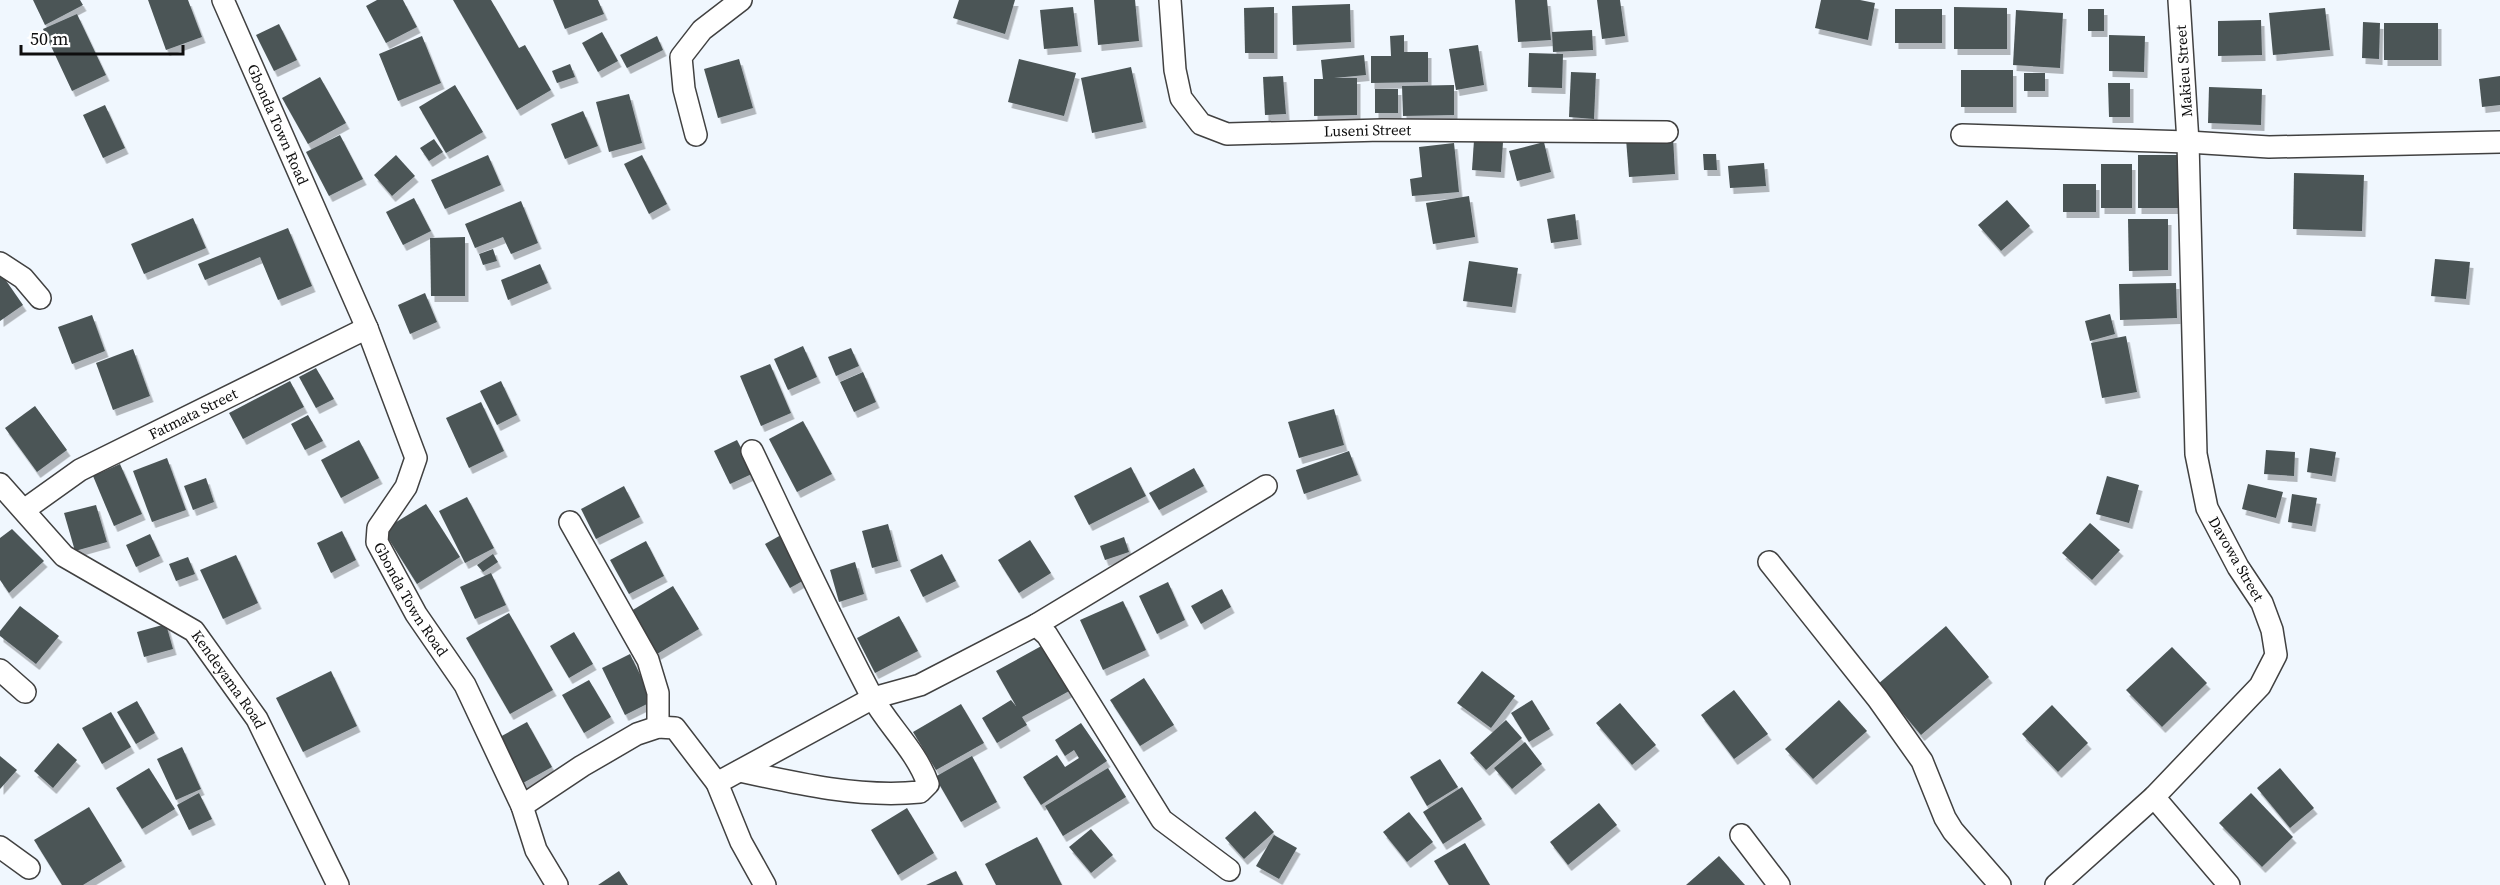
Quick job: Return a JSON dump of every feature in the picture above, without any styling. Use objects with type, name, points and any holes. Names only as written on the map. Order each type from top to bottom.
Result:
[{"type":"street","name":"Gbonda Town Road","points":[[223,0],[367,328],[416,458],[406,487],[378,528],[377,542],[416,614],[465,685],[522,806],[536,850],[557,885]]},
{"type":"street","points":[[696,135],[684,89],[681,57],[702,30],[741,0]]},
{"type":"street","name":"Luseni Street","points":[[1170,0],[1175,70],[1181,98],[1201,124],[1227,134],[1382,130],[1667,132]]},
{"type":"street","name":"Makieu Street","points":[[2179,0],[2188,142]]},
{"type":"street","points":[[1962,135],[2188,142],[2269,147],[2500,141]]},
{"type":"street","name":"Davowa Street","points":[[2056,885],[2154,797],[2260,686],[2276,655],[2272,630],[2262,603],[2238,567],[2207,507],[2196,454],[2188,142]]},
{"type":"street","points":[[0,263],[22,278],[40,298]]},
{"type":"street","name":"Fatmata Street","points":[[24,510],[80,470],[367,328]]},
{"type":"street","points":[[740,771],[805,786],[901,794],[921,792],[928,784],[922,766],[873,698],[821,596],[752,451]]},
{"type":"street","name":"Kendeyama Road","points":[[0,484],[64,556],[194,632],[257,719],[338,885]]},
{"type":"street","points":[[717,783],[873,698],[921,685],[1036,625],[1266,486]]},
{"type":"street","points":[[570,522],[648,660],[658,693],[658,727]]},
{"type":"street","points":[[1769,562],[1878,699],[1922,761],[1945,818],[1953,831],[2000,885]]},
{"type":"street","points":[[1036,625],[1047,635],[1162,820],[1230,870]]},
{"type":"street","points":[[0,670],[25,692]]},
{"type":"street","points":[[522,806],[582,766],[637,734],[658,727],[675,728],[717,783],[741,842],[765,885]]},
{"type":"street","points":[[2154,797],[2229,885]]},
{"type":"street","points":[[1741,835],[1779,885]]},
{"type":"street","points":[[0,847],[29,868]]},
{"type":"building","points":[[33,0],[80,0],[83,5],[45,25]]},
{"type":"building","points":[[148,0],[188,0],[202,37],[166,50]]},
{"type":"building","points":[[377,0],[403,0],[417,27],[386,43],[366,6]]},
{"type":"building","points":[[453,0],[491,0],[519,48],[525,45],[551,90],[517,110]]},
{"type":"building","points":[[553,0],[598,0],[604,14],[565,29]]},
{"type":"building","points":[[959,0],[1015,0],[1005,34],[953,18]]},
{"type":"building","points":[[1094,0],[1135,0],[1139,41],[1098,45]]},
{"type":"building","points":[[1515,0],[1547,0],[1551,40],[1518,42]]},
{"type":"building","points":[[1597,0],[1620,0],[1625,36],[1602,39]]},
{"type":"building","points":[[1821,0],[1860,0],[1875,3],[1868,40],[1815,28]]},
{"type":"building","points":[[1350,4],[1351,42],[1293,45],[1292,6]]},
{"type":"building","points":[[1073,7],[1078,46],[1044,49],[1040,10]]},
{"type":"building","points":[[1274,7],[1274,53],[1245,53],[1244,8]]},
{"type":"building","points":[[1954,7],[2007,8],[2007,49],[1954,49]]},
{"type":"building","points":[[2325,8],[2330,50],[2273,55],[2269,13]]},
{"type":"building","points":[[1895,9],[1942,9],[1942,43],[1895,43]]},
{"type":"building","points":[[2088,9],[2104,9],[2104,31],[2088,31]]},
{"type":"building","points":[[2016,10],[2063,13],[2060,68],[2013,65]]},
{"type":"building","points":[[77,14],[106,75],[72,91],[43,29]]},
{"type":"building","points":[[2261,20],[2262,55],[2218,56],[2218,21]]},
{"type":"building","points":[[2363,22],[2380,23],[2379,59],[2362,58]]},
{"type":"building","points":[[2384,23],[2438,23],[2438,60],[2384,60]]},
{"type":"building","points":[[279,24],[297,60],[274,71],[256,35]]},
{"type":"building","points":[[1592,30],[1593,50],[1553,52],[1552,32]]},
{"type":"building","points":[[602,32],[618,61],[598,72],[582,43]]},
{"type":"building","points":[[1404,35],[1404,52],[1428,52],[1428,82],[1371,83],[1371,56],[1391,56],[1390,36]]},
{"type":"building","points":[[2109,35],[2145,36],[2144,72],[2109,71]]},
{"type":"building","points":[[422,36],[441,83],[398,101],[379,54]]},
{"type":"building","points":[[657,36],[663,50],[627,68],[620,55]]},
{"type":"building","points":[[1478,45],[1484,85],[1456,90],[1449,49]]},
{"type":"building","points":[[1529,53],[1563,54],[1562,88],[1528,87]]},
{"type":"building","points":[[1364,55],[1366,75],[1334,78],[1357,78],[1357,115],[1314,116],[1314,79],[1323,79],[1321,60]]},
{"type":"building","points":[[739,59],[753,108],[718,118],[704,69]]},
{"type":"building","points":[[1019,59],[1076,73],[1064,116],[1008,102]]},
{"type":"building","points":[[570,64],[575,77],[557,83],[552,71]]},
{"type":"building","points":[[1131,67],[1143,122],[1092,133],[1081,78]]},
{"type":"building","points":[[1961,70],[2013,70],[2013,107],[1961,107]]},
{"type":"building","points":[[1571,72],[1596,73],[1594,119],[1569,117]]},
{"type":"building","points":[[2024,73],[2045,73],[2045,91],[2024,91]]},
{"type":"building","points":[[1283,76],[1286,114],[1265,115],[1263,77]]},
{"type":"building","points":[[2500,76],[2500,105],[2482,107],[2479,79]]},
{"type":"building","points":[[320,77],[346,123],[308,144],[282,98]]},
{"type":"building","points":[[2108,83],[2130,83],[2130,117],[2109,117]]},
{"type":"building","points":[[455,85],[483,132],[446,153],[419,107]]},
{"type":"building","points":[[1454,85],[1454,115],[1403,116],[1402,86]]},
{"type":"building","points":[[2209,87],[2262,89],[2261,125],[2208,123]]},
{"type":"building","points":[[1375,89],[1398,89],[1398,113],[1375,113]]},
{"type":"building","points":[[629,94],[642,143],[609,152],[596,102]]},
{"type":"building","points":[[105,105],[125,148],[103,158],[83,115]]},
{"type":"building","points":[[583,111],[598,146],[565,159],[551,124]]},
{"type":"building","points":[[340,135],[363,179],[329,196],[306,152]]},
{"type":"building","points":[[1673,137],[1675,174],[1629,177],[1626,139]]},
{"type":"building","points":[[434,139],[443,152],[429,161],[420,148]]},
{"type":"building","points":[[1474,140],[1503,142],[1501,172],[1472,170]]},
{"type":"building","points":[[1544,142],[1551,172],[1517,181],[1509,151]]},
{"type":"building","points":[[1454,143],[1459,192],[1412,196],[1410,179],[1422,177],[1419,147]]},
{"type":"building","points":[[1703,154],[1716,154],[1717,170],[1704,170]]},
{"type":"building","points":[[396,155],[415,176],[392,196],[374,175]]},
{"type":"building","points":[[488,155],[501,185],[445,209],[431,180]]},
{"type":"building","points":[[642,155],[667,204],[649,214],[624,164]]},
{"type":"building","points":[[2138,155],[2180,155],[2180,208],[2138,208]]},
{"type":"building","points":[[1764,163],[1766,186],[1730,188],[1728,166]]},
{"type":"building","points":[[2101,164],[2132,164],[2132,208],[2101,208]]},
{"type":"building","points":[[2294,173],[2364,175],[2362,231],[2293,229]]},
{"type":"building","points":[[2063,184],[2096,184],[2096,212],[2063,212]]},
{"type":"building","points":[[1469,196],[1475,237],[1433,244],[1426,203]]},
{"type":"building","points":[[414,198],[431,231],[403,245],[386,212]]},
{"type":"building","points":[[2007,200],[2030,226],[2001,251],[1978,225]]},
{"type":"building","points":[[521,201],[538,243],[511,254],[503,237],[475,248],[465,224]]},
{"type":"building","points":[[1575,214],[1578,239],[1551,243],[1547,219]]},
{"type":"building","points":[[193,218],[206,248],[144,274],[131,244]]},
{"type":"building","points":[[2128,219],[2168,219],[2168,270],[2129,271]]},
{"type":"building","points":[[288,228],[312,286],[278,300],[260,257],[205,280],[198,264]]},
{"type":"building","points":[[465,237],[465,296],[431,296],[430,238]]},
{"type":"building","points":[[493,249],[497,261],[483,265],[479,254]]},
{"type":"building","points":[[2435,259],[2470,262],[2466,299],[2431,296]]},
{"type":"building","points":[[1469,261],[1518,268],[1512,307],[1463,301]]},
{"type":"building","points":[[540,264],[548,283],[508,300],[501,280]]},
{"type":"building","points":[[0,272],[23,305],[0,321]]},
{"type":"building","points":[[2176,283],[2177,318],[2120,320],[2119,284]]},
{"type":"building","points":[[425,293],[437,322],[410,334],[398,305]]},
{"type":"building","points":[[2110,314],[2115,334],[2090,341],[2085,321]]},
{"type":"building","points":[[92,315],[105,351],[72,364],[58,327]]},
{"type":"building","points":[[2126,336],[2137,392],[2102,398],[2091,343]]},
{"type":"building","points":[[803,346],[817,377],[788,390],[774,359]]},
{"type":"building","points":[[851,348],[859,366],[836,376],[828,357]]},
{"type":"building","points":[[133,349],[150,396],[113,410],[96,363]]},
{"type":"building","points":[[770,364],[791,413],[761,426],[740,376]]},
{"type":"building","points":[[316,368],[334,399],[316,408],[299,377]]},
{"type":"building","points":[[863,372],[876,402],[854,412],[840,382]]},
{"type":"building","points":[[290,381],[304,407],[243,439],[229,413]]},
{"type":"building","points":[[501,381],[517,415],[497,425],[480,391]]},
{"type":"building","points":[[481,402],[504,451],[469,468],[446,418]]},
{"type":"building","points":[[35,406],[67,450],[37,472],[5,428]]},
{"type":"building","points":[[1334,409],[1344,445],[1299,458],[1288,422]]},
{"type":"building","points":[[308,415],[323,441],[305,450],[291,424]]},
{"type":"building","points":[[803,421],[832,474],[797,492],[769,439]]},
{"type":"building","points":[[359,440],[379,478],[341,498],[321,460]]},
{"type":"building","points":[[737,440],[754,473],[730,484],[714,451]]},
{"type":"building","points":[[2310,448],[2336,452],[2332,476],[2307,472]]},
{"type":"building","points":[[2266,450],[2295,452],[2294,476],[2264,474]]},
{"type":"building","points":[[1349,451],[1358,475],[1304,494],[1296,470]]},
{"type":"building","points":[[167,458],[186,510],[152,522],[133,471]]},
{"type":"building","points":[[120,464],[142,514],[114,526],[93,476]]},
{"type":"building","points":[[1131,467],[1146,496],[1089,525],[1074,496]]},
{"type":"building","points":[[1194,468],[1204,486],[1159,510],[1149,493]]},
{"type":"building","points":[[2107,476],[2139,485],[2129,523],[2096,514]]},
{"type":"building","points":[[206,478],[214,502],[193,510],[184,486]]},
{"type":"building","points":[[2248,484],[2283,492],[2276,518],[2242,509]]},
{"type":"building","points":[[624,486],[640,517],[596,539],[581,509]]},
{"type":"building","points":[[2292,494],[2317,498],[2312,526],[2288,522]]},
{"type":"building","points":[[467,497],[494,548],[465,563],[439,511]]},
{"type":"building","points":[[426,504],[460,557],[417,584],[383,530]]},
{"type":"building","points":[[96,505],[107,542],[75,551],[64,513]]},
{"type":"building","points":[[2090,523],[2120,550],[2092,580],[2062,553]]},
{"type":"building","points":[[888,524],[898,561],[872,568],[862,531]]},
{"type":"building","points":[[12,529],[44,561],[9,593],[0,580],[0,538]]},
{"type":"building","points":[[342,531],[356,560],[331,573],[317,543]]},
{"type":"building","points":[[150,534],[160,556],[136,567],[126,545]]},
{"type":"building","points":[[781,535],[806,579],[790,588],[765,544]]},
{"type":"building","points":[[1124,537],[1129,552],[1105,560],[1100,546]]},
{"type":"building","points":[[1030,540],[1051,573],[1019,593],[998,560]]},
{"type":"building","points":[[646,541],[664,576],[629,594],[610,560]]},
{"type":"building","points":[[493,554],[498,562],[483,572],[477,565]]},
{"type":"building","points":[[942,554],[956,581],[923,597],[910,570]]},
{"type":"building","points":[[236,555],[258,603],[223,619],[200,570]]},
{"type":"building","points":[[188,557],[195,574],[176,581],[169,564]]},
{"type":"building","points":[[855,562],[864,594],[839,602],[830,570]]},
{"type":"building","points":[[491,573],[506,605],[475,619],[460,587]]},
{"type":"building","points":[[1168,582],[1185,620],[1157,634],[1139,596]]},
{"type":"building","points":[[673,586],[699,629],[657,654],[631,611]]},
{"type":"building","points":[[1222,589],[1231,607],[1201,624],[1191,606]]},
{"type":"building","points":[[1123,601],[1146,650],[1103,670],[1080,620]]},
{"type":"building","points":[[20,606],[59,636],[36,664],[0,636],[0,631]]},
{"type":"building","points":[[509,613],[553,690],[510,714],[466,638]]},
{"type":"building","points":[[899,616],[918,651],[875,673],[857,638]]},
{"type":"building","points":[[166,624],[173,649],[144,657],[137,632]]},
{"type":"building","points":[[1946,626],[1989,677],[1921,735],[1878,684]]},
{"type":"building","points":[[574,632],[593,664],[569,678],[550,646]]},
{"type":"building","points":[[1045,644],[1071,690],[1022,717],[1027,725],[997,743],[982,718],[1011,700],[1016,706],[996,671]]},
{"type":"building","points":[[2172,647],[2207,683],[2162,727],[2126,690]]},
{"type":"building","points":[[630,654],[653,701],[625,715],[602,668]]},
{"type":"building","points":[[331,671],[357,726],[303,752],[276,698]]},
{"type":"building","points":[[1482,671],[1515,696],[1491,728],[1457,703]]},
{"type":"building","points":[[1144,678],[1174,725],[1140,746],[1110,700]]},
{"type":"building","points":[[589,680],[611,717],[584,733],[562,695]]},
{"type":"building","points":[[1734,690],[1768,734],[1734,759],[1701,715]]},
{"type":"building","points":[[1532,700],[1550,729],[1529,742],[1511,713]]},
{"type":"building","points":[[1839,700],[1867,731],[1813,779],[1785,749]]},
{"type":"building","points":[[137,701],[155,733],[136,744],[117,712]]},
{"type":"building","points":[[1620,703],[1656,745],[1632,765],[1596,723]]},
{"type":"building","points":[[961,704],[984,743],[936,770],[913,732]]},
{"type":"building","points":[[2052,705],[2088,743],[2058,772],[2022,734]]},
{"type":"building","points":[[111,712],[131,747],[102,764],[82,728]]},
{"type":"building","points":[[1506,720],[1522,738],[1486,770],[1470,753]]},
{"type":"building","points":[[527,722],[552,767],[523,783],[498,738]]},
{"type":"building","points":[[1081,723],[1107,761],[1041,805],[1023,777],[1057,755],[1065,767],[1079,758],[1074,750],[1065,756],[1055,740]]},
{"type":"building","points":[[1525,742],[1542,764],[1512,789],[1494,768]]},
{"type":"building","points":[[58,743],[77,760],[53,788],[34,771]]},
{"type":"building","points":[[182,747],[201,789],[176,800],[157,759]]},
{"type":"building","points":[[0,756],[17,770],[0,789]]},
{"type":"building","points":[[972,756],[997,802],[961,822],[935,777]]},
{"type":"building","points":[[1440,759],[1458,787],[1427,806],[1410,777]]},
{"type":"building","points":[[149,768],[175,809],[142,829],[116,788]]},
{"type":"building","points":[[1108,768],[1126,797],[1063,836],[1045,806]]},
{"type":"building","points":[[2280,768],[2314,808],[2290,828],[2257,788]]},
{"type":"building","points":[[1462,787],[1482,819],[1443,844],[1423,812]]},
{"type":"building","points":[[199,793],[212,819],[189,830],[177,805]]},
{"type":"building","points":[[2251,793],[2293,837],[2262,867],[2219,823]]},
{"type":"building","points":[[1599,803],[1617,825],[1568,865],[1550,842]]},
{"type":"building","points":[[89,807],[122,861],[83,885],[62,885],[34,840]]},
{"type":"building","points":[[907,808],[934,853],[898,875],[871,830]]},
{"type":"building","points":[[1255,811],[1274,832],[1244,859],[1225,838]]},
{"type":"building","points":[[1409,812],[1433,842],[1407,862],[1383,832]]},
{"type":"building","points":[[1091,829],[1113,855],[1091,873],[1069,847]]},
{"type":"building","points":[[1274,835],[1297,848],[1279,879],[1256,866]]},
{"type":"building","points":[[1037,837],[1062,885],[996,885],[985,864]]},
{"type":"building","points":[[1465,843],[1490,885],[1449,885],[1434,861]]},
{"type":"building","points":[[1719,856],[1745,885],[1686,885]]},
{"type":"building","points":[[619,871],[628,885],[598,885]]},
{"type":"building","points":[[956,871],[963,885],[926,885]]}]
